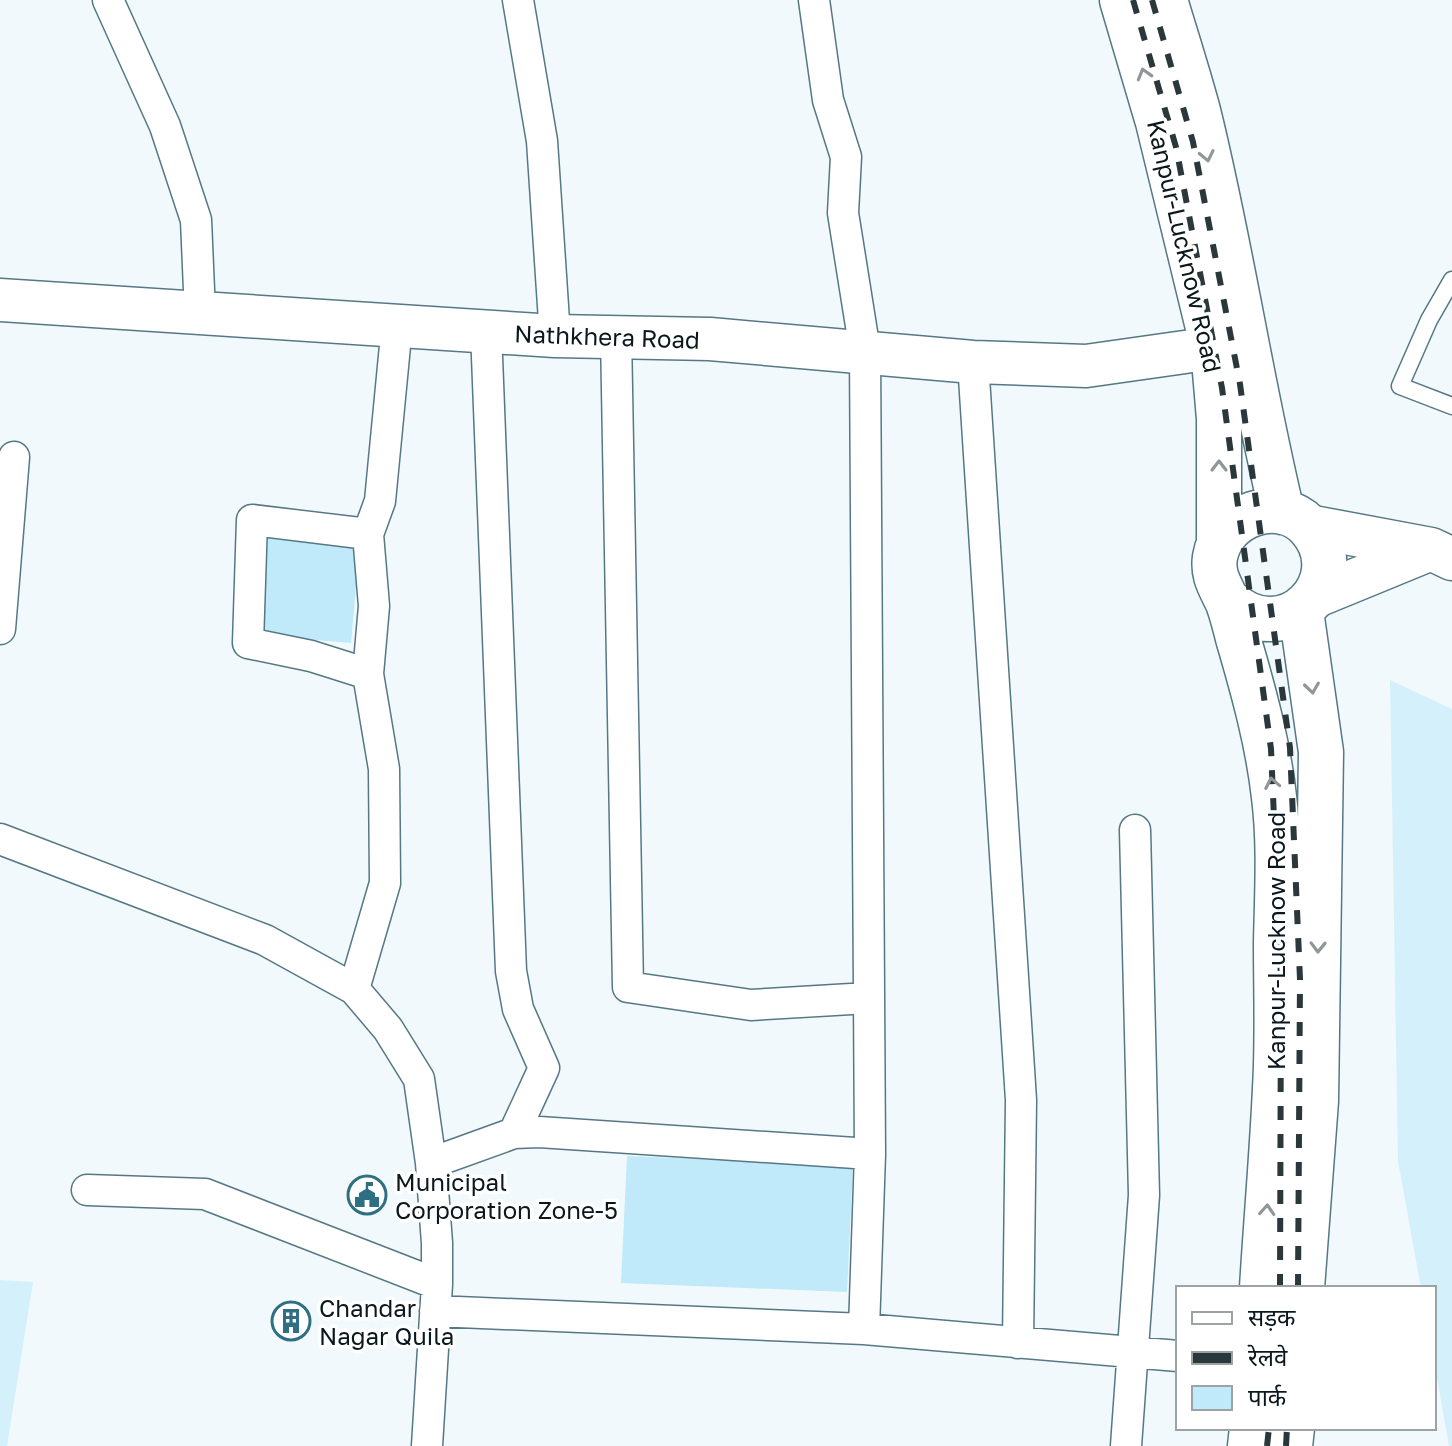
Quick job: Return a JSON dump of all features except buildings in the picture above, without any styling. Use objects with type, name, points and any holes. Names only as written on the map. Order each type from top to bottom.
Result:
[{"type":"main road","name":"Kanpur-Lucknow Road","points":[[1122,0],[1158,122],[1213,348],[1219,419],[1219,544]]},
{"type":"main road","name":"Kanpur-Lucknow Road","points":[[1165,0],[1198,111],[1247,343],[1258,411],[1295,519]]},
{"type":"main road","points":[[1252,514],[1295,519],[1319,541],[1324,560],[1322,579],[1308,604],[1286,618],[1254,618],[1239,611],[1227,600],[1216,579],[1215,555],[1219,544],[1238,520],[1252,514]]},
{"type":"main road","name":"Kanpur-Lucknow Road","points":[[1227,600],[1255,694],[1275,798],[1275,1085],[1262,1286]]},
{"type":"main road","name":"Kanpur-Lucknow Road","points":[[1302,1286],[1316,1101],[1321,752],[1308,604]]},
{"type":"street","points":[[108,0],[165,126],[196,220],[200,313]]},
{"type":"street","points":[[518,0],[542,141],[555,336]]},
{"type":"street","points":[[814,0],[828,100],[846,157],[843,213],[865,351],[870,1154],[864,1329]]},
{"type":"street","name":"Nathkhera Road","points":[[0,300],[555,336],[616,335],[865,351],[973,362],[1086,366],[1213,348]]},
{"type":"street","points":[[354,989],[385,883],[384,769],[368,674],[374,606],[368,534],[380,501],[397,325]]},
{"type":"street","points":[[486,331],[511,971],[518,1009],[544,1068],[514,1133]]},
{"type":"street","points":[[616,335],[628,987],[751,1005],[868,998]]},
{"type":"street","points":[[973,362],[1021,1100],[1018,1343]]},
{"type":"street","points":[[0,629],[14,457]]},
{"type":"street","points":[[1295,519],[1442,554]]},
{"type":"street","points":[[368,534],[252,520],[248,591],[248,643],[311,656],[368,674]]},
{"type":"street","points":[[1308,604],[1442,554]]},
{"type":"street","points":[[1126,1446],[1144,1195],[1135,830]]},
{"type":"street","points":[[0,839],[265,940],[354,989],[388,1029],[419,1079],[431,1163],[437,1243],[427,1446]]},
{"type":"street","points":[[431,1163],[514,1133],[539,1132],[870,1154]]},
{"type":"street","points":[[87,1190],[205,1194],[436,1298],[864,1329],[1176,1356]]},
{"type":"lane","points":[[1452,280],[1429,320],[1400,386],[1452,406]]},
{"type":"shaded area","points":[[1390,680],[1452,709],[1452,1446],[1449,1446],[1436,1372],[1436,1286],[1421,1286],[1398,1161]]},
{"type":"shaded area","points":[[0,1280],[33,1282],[7,1446],[0,1446]]},
{"type":"green space","points":[[264,534],[360,543],[351,643],[255,635]]},
{"type":"green space","points":[[627,1156],[853,1166],[847,1292],[621,1283]]},
{"type":"railway","points":[[1133,0],[1176,147],[1222,388],[1271,749],[1281,979],[1280,1286]]},
{"type":"railway","points":[[1152,0],[1193,142],[1240,384],[1290,748],[1300,979],[1298,1286]]},
{"type":"railway","points":[[1267,1446],[1269,1430]]},
{"type":"railway","points":[[1286,1446],[1287,1430]]},
{"type":"place","name":"Municipal Corporation Zone-5","points":[[367,1195]]},
{"type":"place","name":"Chandar Nagar Quila","points":[[291,1321]]}]
